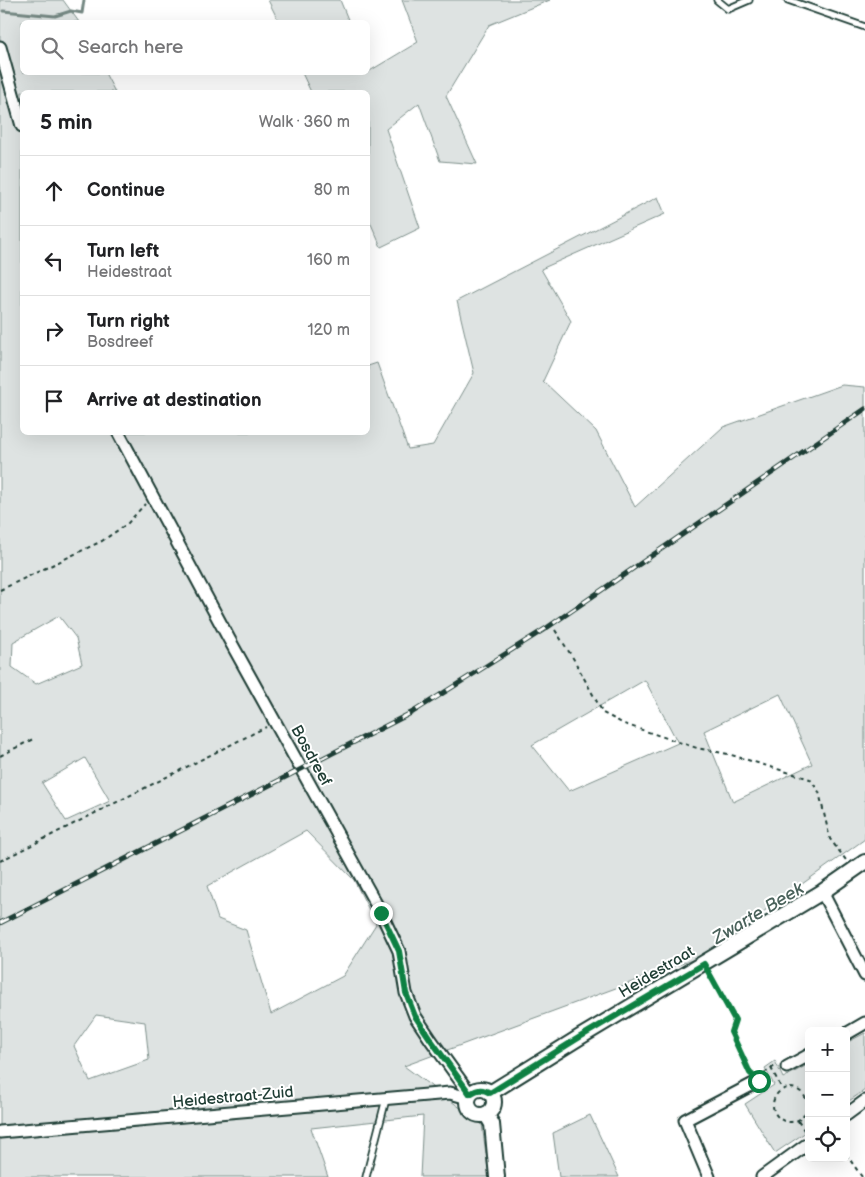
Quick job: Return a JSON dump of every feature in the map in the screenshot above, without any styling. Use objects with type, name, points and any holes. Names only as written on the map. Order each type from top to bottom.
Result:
[{"type":"street","points":[[0,47],[20,119]]},
{"type":"street","name":"Bosdreef","points":[[120,435],[394,940],[401,962],[406,993],[415,1016],[469,1096]]},
{"type":"street","name":"Heidestraat","points":[[469,1096],[476,1090],[484,1089],[490,1093],[822,892],[865,862]]},
{"type":"street","points":[[822,892],[865,975]]},
{"type":"street","points":[[850,1032],[865,1023]]},
{"type":"street","points":[[787,1067],[805,1057]]},
{"type":"street","points":[[708,1177],[685,1120],[759,1081]]},
{"type":"street","name":"Heidestraat-Zuid","points":[[0,1132],[450,1093],[469,1096]]},
{"type":"street","points":[[469,1096],[468,1105],[472,1112],[479,1115],[486,1114],[494,1105],[490,1093]]},
{"type":"street","points":[[850,1112],[865,1101]]},
{"type":"street","points":[[486,1114],[492,1124],[497,1177]]},
{"type":"street","points":[[762,1177],[805,1146]]},
{"type":"lane","points":[[718,0],[728,10],[749,0]]},
{"type":"lane","points":[[788,0],[865,27]]},
{"type":"lane","points":[[366,1177],[386,1099]]},
{"type":"path","points":[[0,590],[102,541],[127,524],[151,496]]},
{"type":"path","points":[[555,630],[573,658],[603,713],[624,724],[697,748],[728,754],[810,779],[818,792],[830,839],[853,870]]},
{"type":"path","points":[[0,861],[275,722]]},
{"type":"path","points":[[0,756],[34,740]]},
{"type":"path","points":[[0,922],[301,769]]},
{"type":"path","points":[[704,964],[735,1020],[731,1032],[750,1073],[759,1081],[766,1071],[771,1068],[775,1066],[787,1067]]},
{"type":"path","points":[[771,1068],[782,1089]]},
{"type":"path","points":[[791,1087],[800,1090],[806,1097],[808,1106],[805,1115],[798,1121],[789,1123],[780,1120],[774,1113],[772,1104],[775,1095],[782,1089],[791,1087]]},
{"type":"path","points":[[798,1121],[805,1131]]},
{"type":"path","points":[[850,1160],[862,1177]]},
{"type":"shaded area","points":[[0,0],[63,0],[78,20],[20,20],[20,75],[106,75],[114,90],[20,90],[20,435],[370,435],[370,365],[377,363],[408,449],[433,445],[474,373],[457,301],[658,197],[665,214],[541,269],[571,321],[543,381],[596,431],[635,507],[723,427],[842,385],[865,387],[865,839],[700,957],[404,1066],[482,1124],[489,1177],[420,1177],[423,1116],[311,1128],[328,1177],[0,1177]],"holes":[[[59,616],[76,638],[82,664],[36,684],[12,667],[13,642]],[[645,680],[678,743],[569,791],[532,745]],[[780,694],[812,764],[733,802],[704,731]],[[85,758],[110,801],[66,821],[42,783]],[[306,831],[354,880],[376,924],[343,976],[271,1014],[246,930],[218,919],[207,886]],[[96,1015],[145,1022],[149,1060],[90,1081],[74,1046]]]},
{"type":"shaded area","points":[[268,0],[340,0],[348,20],[278,20]]},
{"type":"shaded area","points":[[402,0],[550,0],[489,25],[446,96],[477,164],[440,161],[419,103],[386,129],[420,228],[381,247],[370,222],[370,90],[310,90],[303,75],[370,75],[370,71],[418,42]]},
{"type":"shaded area","points":[[865,1033],[865,1090],[850,1100],[850,1072],[850,1041]]},
{"type":"shaded area","points":[[775,1061],[783,1078],[805,1066],[805,1133],[775,1153],[745,1104],[774,1085],[765,1068]]},
{"type":"shaded area","points":[[590,1115],[619,1177],[559,1177],[553,1133]]},
{"type":"waterway","points":[[3,11],[55,16],[71,11],[82,13],[84,0]]},
{"type":"railway","points":[[0,923],[413,712],[548,627],[865,409]]},
{"type":"route","points":[[381,913],[399,951],[406,993],[415,1016],[470,1094],[476,1090],[484,1089],[490,1093],[704,964],[735,1020],[731,1032],[750,1073],[759,1081]]},
{"type":"water label","name":"Zwarte Beek","points":[[758,913]]}]
